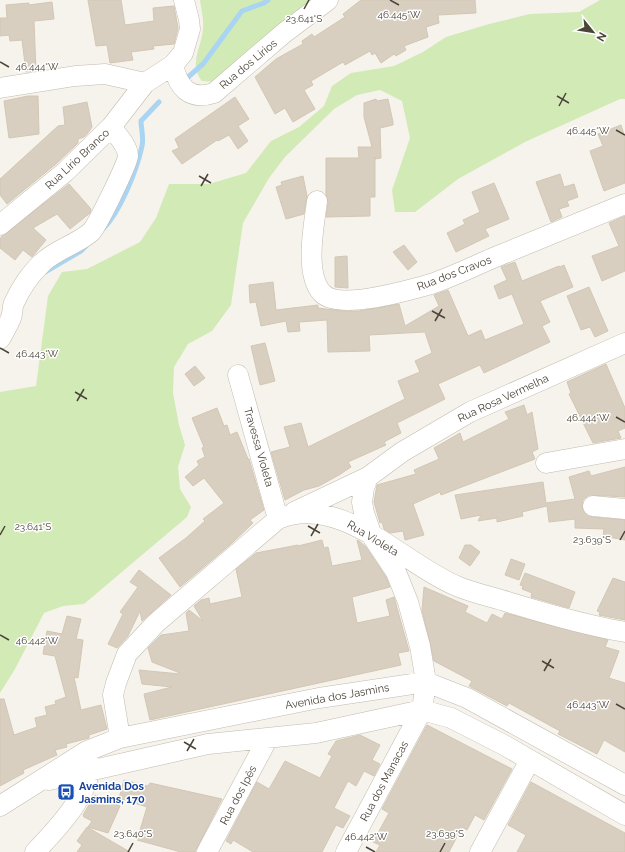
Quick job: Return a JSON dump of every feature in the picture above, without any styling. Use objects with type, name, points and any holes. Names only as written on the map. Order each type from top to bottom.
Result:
[{"type":"street","points":[[173,65],[183,54],[190,29],[184,0]]},
{"type":"street","name":"Rua dos Lirios","points":[[173,65],[181,86],[189,92],[205,96],[214,93],[284,33],[328,0]]},
{"type":"street","name":"Rua Lírio Branco","points":[[0,225],[45,189],[111,127],[145,83],[173,65]]},
{"type":"street","points":[[0,88],[75,76],[105,74],[145,83]]},
{"type":"street","points":[[0,340],[6,313],[14,304],[27,281],[42,262],[59,251],[78,242],[92,231],[124,170],[128,155],[124,145],[111,127]]},
{"type":"street","name":"Rua dos Cravos","points":[[318,201],[312,235],[312,268],[316,284],[323,294],[334,300],[347,300],[399,292],[432,283],[625,204]]},
{"type":"street","name":"Rua Rosa Vermelha","points":[[282,517],[368,477],[402,452],[470,412],[625,343]]},
{"type":"street","name":"Travessa Violeta","points":[[238,375],[282,517]]},
{"type":"street","points":[[546,463],[625,449]]},
{"type":"street","points":[[368,477],[364,488],[362,502],[372,536],[396,572],[406,595],[420,646],[426,682],[422,710]]},
{"type":"street","points":[[593,506],[625,509]]},
{"type":"street","name":"Rua Violeta","points":[[282,517],[311,513],[352,523],[418,566],[459,587],[553,616],[625,632]]},
{"type":"street","points":[[120,738],[113,695],[127,654],[156,623],[282,517]]},
{"type":"street","name":"Avenida dos Jasmins","points":[[0,806],[57,768],[87,751],[120,738],[318,698],[426,682],[467,698],[625,785]]},
{"type":"street","name":"Avenida dos Jasmins","points":[[38,782],[208,744],[316,733],[422,710],[451,718],[530,760],[625,815]]},
{"type":"street","name":"Rua dos Manacas","points":[[346,852],[422,710]]},
{"type":"street","name":"Rua dos Ipês","points":[[206,852],[268,738]]},
{"type":"street","points":[[35,852],[70,811],[90,771],[87,751]]},
{"type":"street","points":[[480,852],[530,760]]},
{"type":"green space","points":[[200,0],[316,0],[214,82],[202,81],[196,68],[203,25]]},
{"type":"green space","points":[[600,0],[625,0],[625,99],[620,99],[525,142],[458,179],[415,212],[395,212],[392,190],[410,138],[402,101],[380,90],[357,95],[334,109],[285,157],[269,178],[243,223],[231,305],[212,331],[188,344],[174,367],[173,393],[179,425],[185,445],[178,467],[180,489],[191,507],[187,517],[84,604],[63,606],[44,613],[15,669],[0,693],[0,392],[36,386],[48,296],[62,272],[87,269],[140,242],[156,218],[169,184],[209,184],[246,173],[271,141],[299,127],[324,106],[332,86],[351,73],[394,66],[423,52],[446,37],[489,24],[530,14],[579,12]]},
{"type":"building","points":[[88,0],[121,0],[125,25],[154,21],[153,8],[174,6],[178,28],[174,44],[153,46],[154,49],[131,52],[133,60],[110,63],[107,45],[96,46]]},
{"type":"building","points":[[361,0],[475,0],[476,13],[438,15],[439,23],[426,27],[428,37],[404,46],[406,50],[396,56],[394,54],[381,63],[375,53],[372,55],[370,51],[345,65],[343,62],[311,81],[313,85],[304,90],[315,109],[293,122],[285,108],[275,114],[255,77],[276,59],[303,44],[302,41],[312,34],[314,37],[345,17],[343,14]]},
{"type":"building","points":[[52,2],[54,19],[34,21],[36,71],[26,72],[22,40],[10,41],[9,35],[0,36],[0,18],[7,18],[6,5],[29,3],[29,5]]},
{"type":"building","points":[[28,96],[38,96],[39,134],[9,138],[4,101]]},
{"type":"building","points":[[235,97],[249,119],[238,126],[248,141],[238,149],[229,135],[218,141],[217,140],[182,164],[172,151],[179,148],[175,139]]},
{"type":"building","points":[[376,99],[377,101],[388,99],[393,125],[380,128],[381,158],[375,159],[375,197],[370,197],[370,216],[326,217],[328,203],[326,195],[326,158],[359,158],[358,147],[372,147],[364,117],[364,103]]},
{"type":"building","points":[[87,102],[92,127],[88,133],[84,137],[78,139],[78,143],[57,163],[7,204],[0,195],[0,179],[58,126],[65,125],[63,107]]},
{"type":"building","points":[[621,125],[625,137],[625,183],[604,191],[590,151],[603,146],[598,134]]},
{"type":"building","points":[[560,174],[564,187],[574,184],[578,197],[567,201],[569,206],[559,209],[562,217],[551,222],[536,182]]},
{"type":"building","points":[[303,176],[307,196],[304,214],[286,219],[276,187],[282,185],[281,182]]},
{"type":"building","points":[[494,183],[509,219],[485,229],[489,236],[456,252],[447,233],[465,224],[463,220],[480,212],[472,192]]},
{"type":"building","points":[[69,184],[91,209],[90,213],[70,229],[57,214],[33,228],[46,240],[32,257],[23,250],[15,260],[0,248],[0,239],[2,236]]},
{"type":"building","points":[[625,216],[625,271],[602,281],[592,256],[619,246],[609,223]]},
{"type":"building","points":[[404,245],[417,262],[408,270],[393,252]]},
{"type":"building","points":[[347,256],[348,288],[335,287],[335,257]]},
{"type":"building","points":[[515,262],[522,281],[564,265],[573,287],[540,301],[550,322],[542,326],[550,342],[484,373],[480,365],[438,384],[445,399],[397,423],[401,433],[384,442],[386,445],[348,462],[351,467],[319,486],[304,490],[285,500],[271,452],[290,447],[284,427],[301,423],[308,447],[405,399],[398,381],[420,372],[415,361],[432,353],[425,332],[369,335],[370,351],[328,352],[327,320],[299,322],[300,331],[288,332],[286,321],[261,326],[256,302],[250,303],[249,285],[273,282],[276,310],[318,305],[318,308],[341,311],[359,311],[399,304],[405,326],[439,306],[434,295],[448,290],[468,336],[481,330],[485,340],[524,324],[512,294],[499,299],[494,286],[507,280],[501,267]]},
{"type":"building","points":[[589,287],[608,331],[595,337],[590,327],[581,330],[567,296]]},
{"type":"building","points":[[265,343],[275,381],[260,385],[251,346]]},
{"type":"building","points":[[606,364],[625,408],[625,428],[618,431],[621,438],[593,443],[569,394],[571,393],[567,382]]},
{"type":"building","points":[[195,366],[205,378],[194,386],[185,374]]},
{"type":"building","points":[[524,405],[527,415],[532,412],[538,449],[532,452],[535,459],[441,495],[440,492],[413,504],[424,535],[405,540],[403,531],[390,533],[384,529],[382,522],[380,523],[374,502],[377,485],[416,474],[414,470],[439,459],[434,448],[460,433],[463,442],[509,419],[505,412]]},
{"type":"building","points":[[217,408],[224,426],[227,425],[230,435],[237,432],[249,459],[264,510],[250,520],[253,523],[231,544],[180,587],[159,558],[186,538],[205,521],[203,519],[224,503],[204,478],[193,486],[185,477],[199,465],[197,461],[205,457],[202,448],[204,447],[192,418]]},
{"type":"building","points":[[625,467],[625,497],[589,495],[583,500],[582,505],[583,511],[592,517],[625,520],[625,540],[603,536],[604,529],[575,528],[575,519],[549,522],[547,506],[522,512],[523,516],[497,522],[497,518],[478,521],[481,515],[461,519],[455,495],[543,482],[546,503],[575,499],[569,477],[589,471],[591,476]]},
{"type":"building","points":[[322,540],[324,548],[328,547],[332,566],[362,560],[357,540],[359,541],[366,547],[386,577],[390,587],[352,597],[357,623],[390,616],[386,600],[394,597],[409,651],[398,653],[401,665],[150,720],[144,694],[172,687],[142,684],[139,670],[180,673],[152,662],[148,648],[161,635],[189,631],[186,613],[189,610],[203,621],[194,606],[201,600],[209,598],[210,604],[242,597],[236,569],[256,553],[298,546]]},
{"type":"building","points":[[465,545],[471,545],[480,552],[470,566],[459,558]]},
{"type":"building","points":[[511,559],[525,564],[519,580],[505,575]]},
{"type":"building","points":[[139,570],[171,595],[142,621],[140,611],[128,636],[117,648],[108,644],[123,614],[120,612],[138,587],[130,582]]},
{"type":"building","points":[[525,573],[575,592],[569,608],[531,597],[532,593],[522,589],[523,586],[520,585]]},
{"type":"building","points":[[613,578],[625,582],[625,620],[599,615],[600,612],[597,611]]},
{"type":"building","points":[[424,587],[468,606],[465,612],[487,623],[492,614],[502,619],[505,613],[608,640],[605,647],[619,651],[609,678],[625,683],[625,752],[604,740],[597,754],[558,734],[560,731],[509,703],[507,706],[469,686],[472,681],[434,661],[422,610]]},
{"type":"building","points":[[67,616],[81,619],[76,639],[83,640],[78,678],[74,677],[81,710],[101,705],[107,729],[89,735],[89,738],[66,744],[67,747],[55,750],[57,755],[23,770],[24,773],[0,786],[0,699],[4,699],[14,735],[37,727],[35,718],[47,715],[45,707],[56,704],[55,701],[66,697],[55,656],[43,654],[47,631],[62,634]]},
{"type":"building","points":[[427,725],[512,769],[484,820],[475,815],[467,830],[462,827],[449,852],[376,852],[380,845],[373,842],[389,813],[382,809]]},
{"type":"building","points":[[360,735],[380,745],[372,760],[380,764],[374,776],[364,771],[356,786],[348,781],[334,808],[350,816],[343,828],[336,825],[322,852],[253,852],[233,840],[231,844],[226,841],[257,782],[269,789],[285,761],[320,778],[332,756],[328,754],[336,741]]},
{"type":"building","points":[[124,780],[148,786],[150,783],[222,799],[195,852],[181,852],[137,840],[147,807],[119,798]]},
{"type":"building","points":[[531,782],[625,833],[625,852],[517,852],[526,835],[508,825]]},
{"type":"building","points":[[95,795],[120,806],[108,833],[88,827],[92,821],[83,815]]},
{"type":"building","points":[[87,827],[130,852],[77,852],[82,845],[77,841]]},
{"type":"waterway","points":[[187,78],[203,64],[242,11],[264,3],[268,0]]},
{"type":"waterway","points":[[103,229],[116,212],[127,190],[140,156],[143,143],[141,121],[159,102]]},
{"type":"waterway","points":[[45,272],[81,251],[86,246]]},
{"type":"place","name":"Avenida Dos Jasmins, 170","points":[[66,792]]}]
